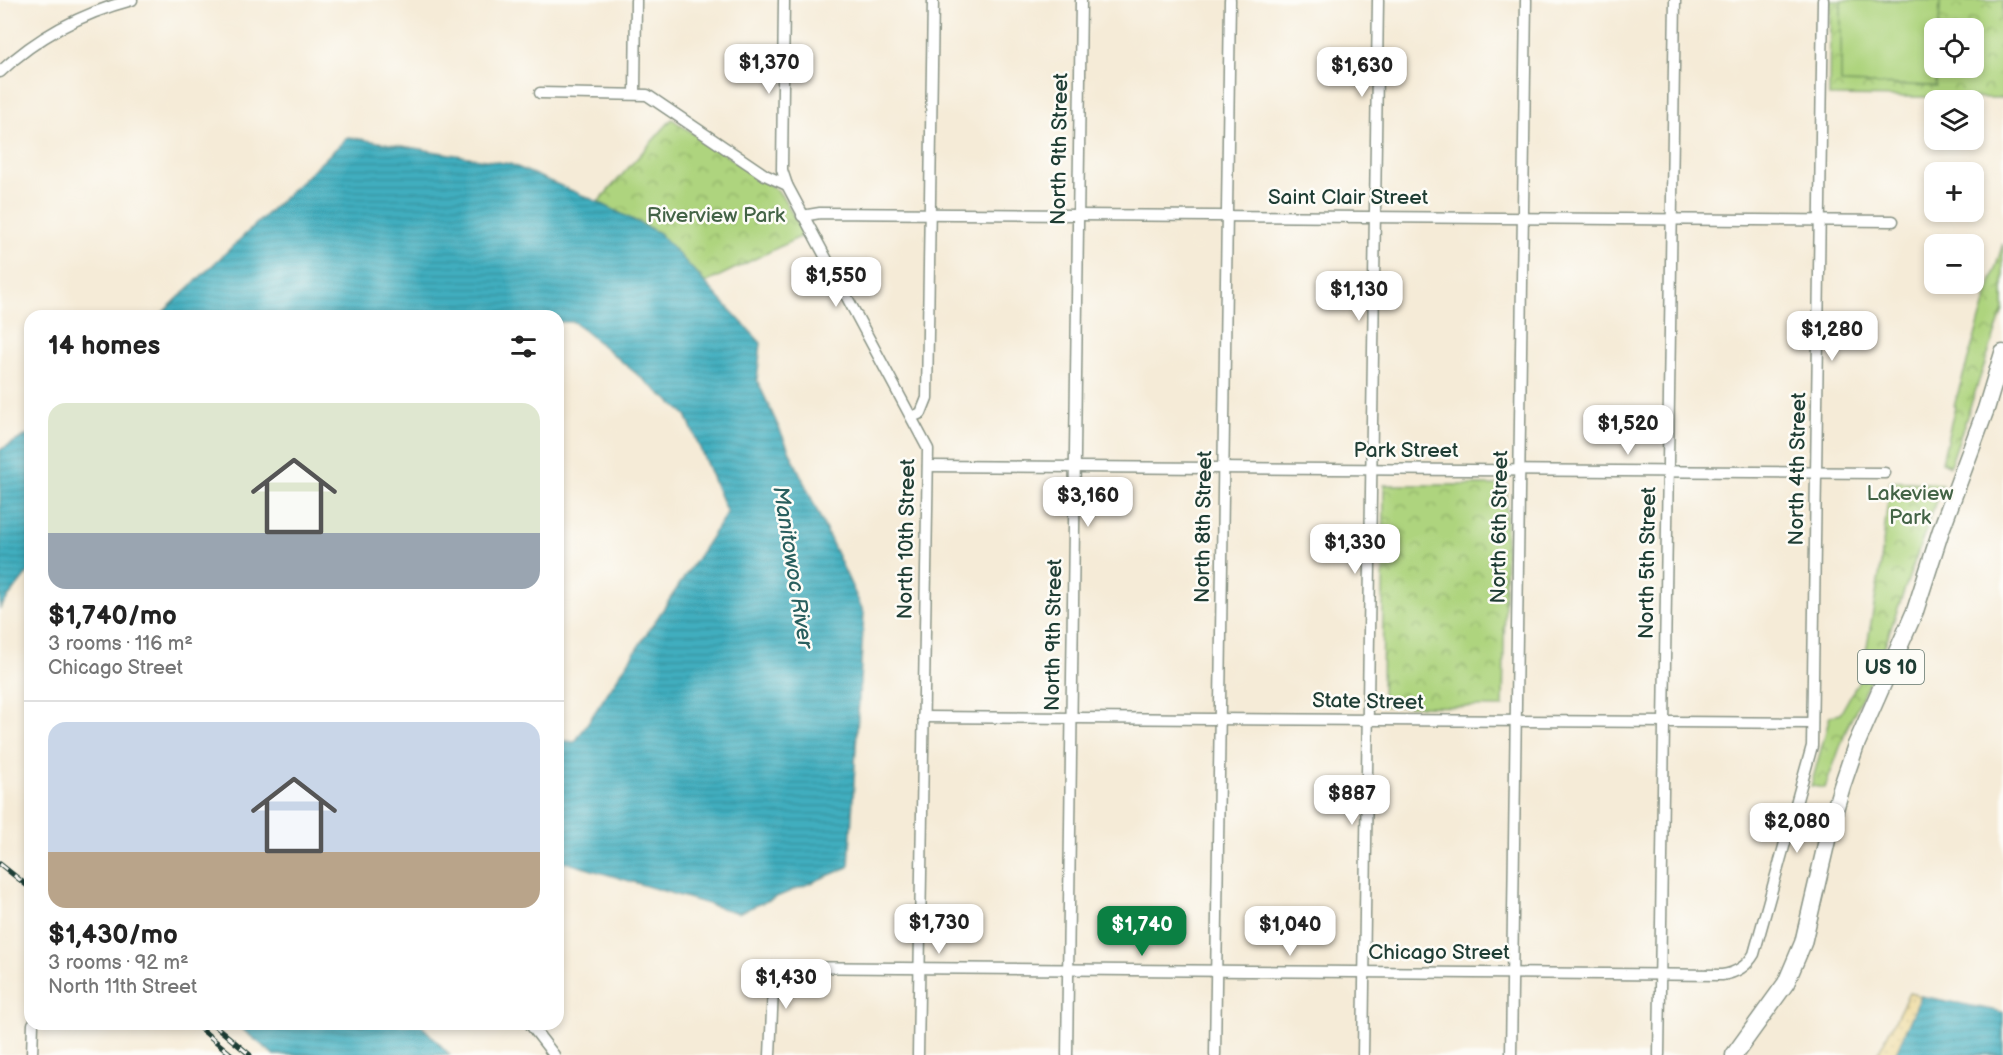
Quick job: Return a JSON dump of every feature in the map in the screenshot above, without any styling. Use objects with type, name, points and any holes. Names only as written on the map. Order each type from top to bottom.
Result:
[{"type":"main road","name":"US 10","points":[[1734,1055],[1782,989],[1796,962],[1803,943],[1828,833],[1842,786],[1856,745],[1915,611],[1941,530],[1986,409],[2003,353]]},
{"type":"street","points":[[0,72],[14,58],[49,34],[88,14],[132,0]]},
{"type":"street","points":[[635,94],[636,0]]},
{"type":"street","name":"North 10th Street","points":[[784,0],[782,170],[802,216],[928,449],[918,1055]]},
{"type":"street","points":[[912,417],[921,413],[927,398],[933,0]]},
{"type":"street","name":"North 9th Street","points":[[1067,1055],[1081,0]]},
{"type":"street","name":"North 8th Street","points":[[1215,1055],[1230,0]]},
{"type":"street","points":[[1363,1055],[1378,0]]},
{"type":"street","name":"North 6th Street","points":[[1511,1055],[1526,0]]},
{"type":"street","name":"North 5th Street","points":[[1659,1055],[1674,0]]},
{"type":"street","name":"North 4th Street","points":[[1743,967],[1754,954],[1812,746],[1822,0]]},
{"type":"street","points":[[540,93],[647,95],[765,175],[787,185]]},
{"type":"street","name":"Saint Clair Street","points":[[802,216],[820,213],[1078,214],[1893,221]]},
{"type":"street","name":"Park Street","points":[[928,466],[1885,472]]},
{"type":"street","name":"State Street","points":[[922,717],[1812,723]]},
{"type":"street","name":"Chicago Street","points":[[769,1054],[774,967],[1722,975],[1743,967]]},
{"type":"street","points":[[32,1055],[33,1030]]},
{"type":"street","points":[[535,1030],[554,1055]]},
{"type":"sand","points":[[1909,993],[1921,996],[1895,1055],[1877,1055]]},
{"type":"green space","points":[[1830,0],[2003,0],[2003,98],[1984,98],[1984,90],[1924,90],[1924,97],[1829,96]]},
{"type":"green space","points":[[1841,0],[1940,0],[1939,18],[1924,18],[1924,78],[1936,78],[1936,86],[1841,83]]},
{"type":"green space","name":"Riverview Park","points":[[672,119],[777,190],[804,235],[705,283],[659,233],[598,202]]},
{"type":"green space","name":"Lakeview Park","points":[[2003,243],[2003,310],[1950,466],[1942,462],[1954,406]]},
{"type":"green space","name":"Lakeview Park","points":[[1890,481],[1942,484],[1880,659],[1847,728],[1825,788],[1811,786],[1830,716],[1840,714],[1862,675],[1880,571]]},
{"type":"green space","points":[[1384,485],[1507,485],[1503,707],[1382,706]]},
{"type":"water","name":"Manitowoc River","points":[[348,137],[510,164],[598,202],[659,233],[761,343],[757,380],[864,613],[849,867],[738,913],[564,862],[564,741],[575,742],[727,513],[686,415],[574,322],[564,322],[564,310],[165,310]]},
{"type":"water","points":[[24,437],[24,578],[0,608],[0,450]]},
{"type":"water","points":[[1921,996],[2003,1012],[2003,1055],[1895,1055]]},
{"type":"water","points":[[243,1030],[426,1030],[450,1055],[274,1055]]},
{"type":"railway","points":[[0,864],[24,883]]},
{"type":"railway","points":[[202,1030],[232,1055]]},
{"type":"railway","points":[[220,1030],[250,1055]]}]
